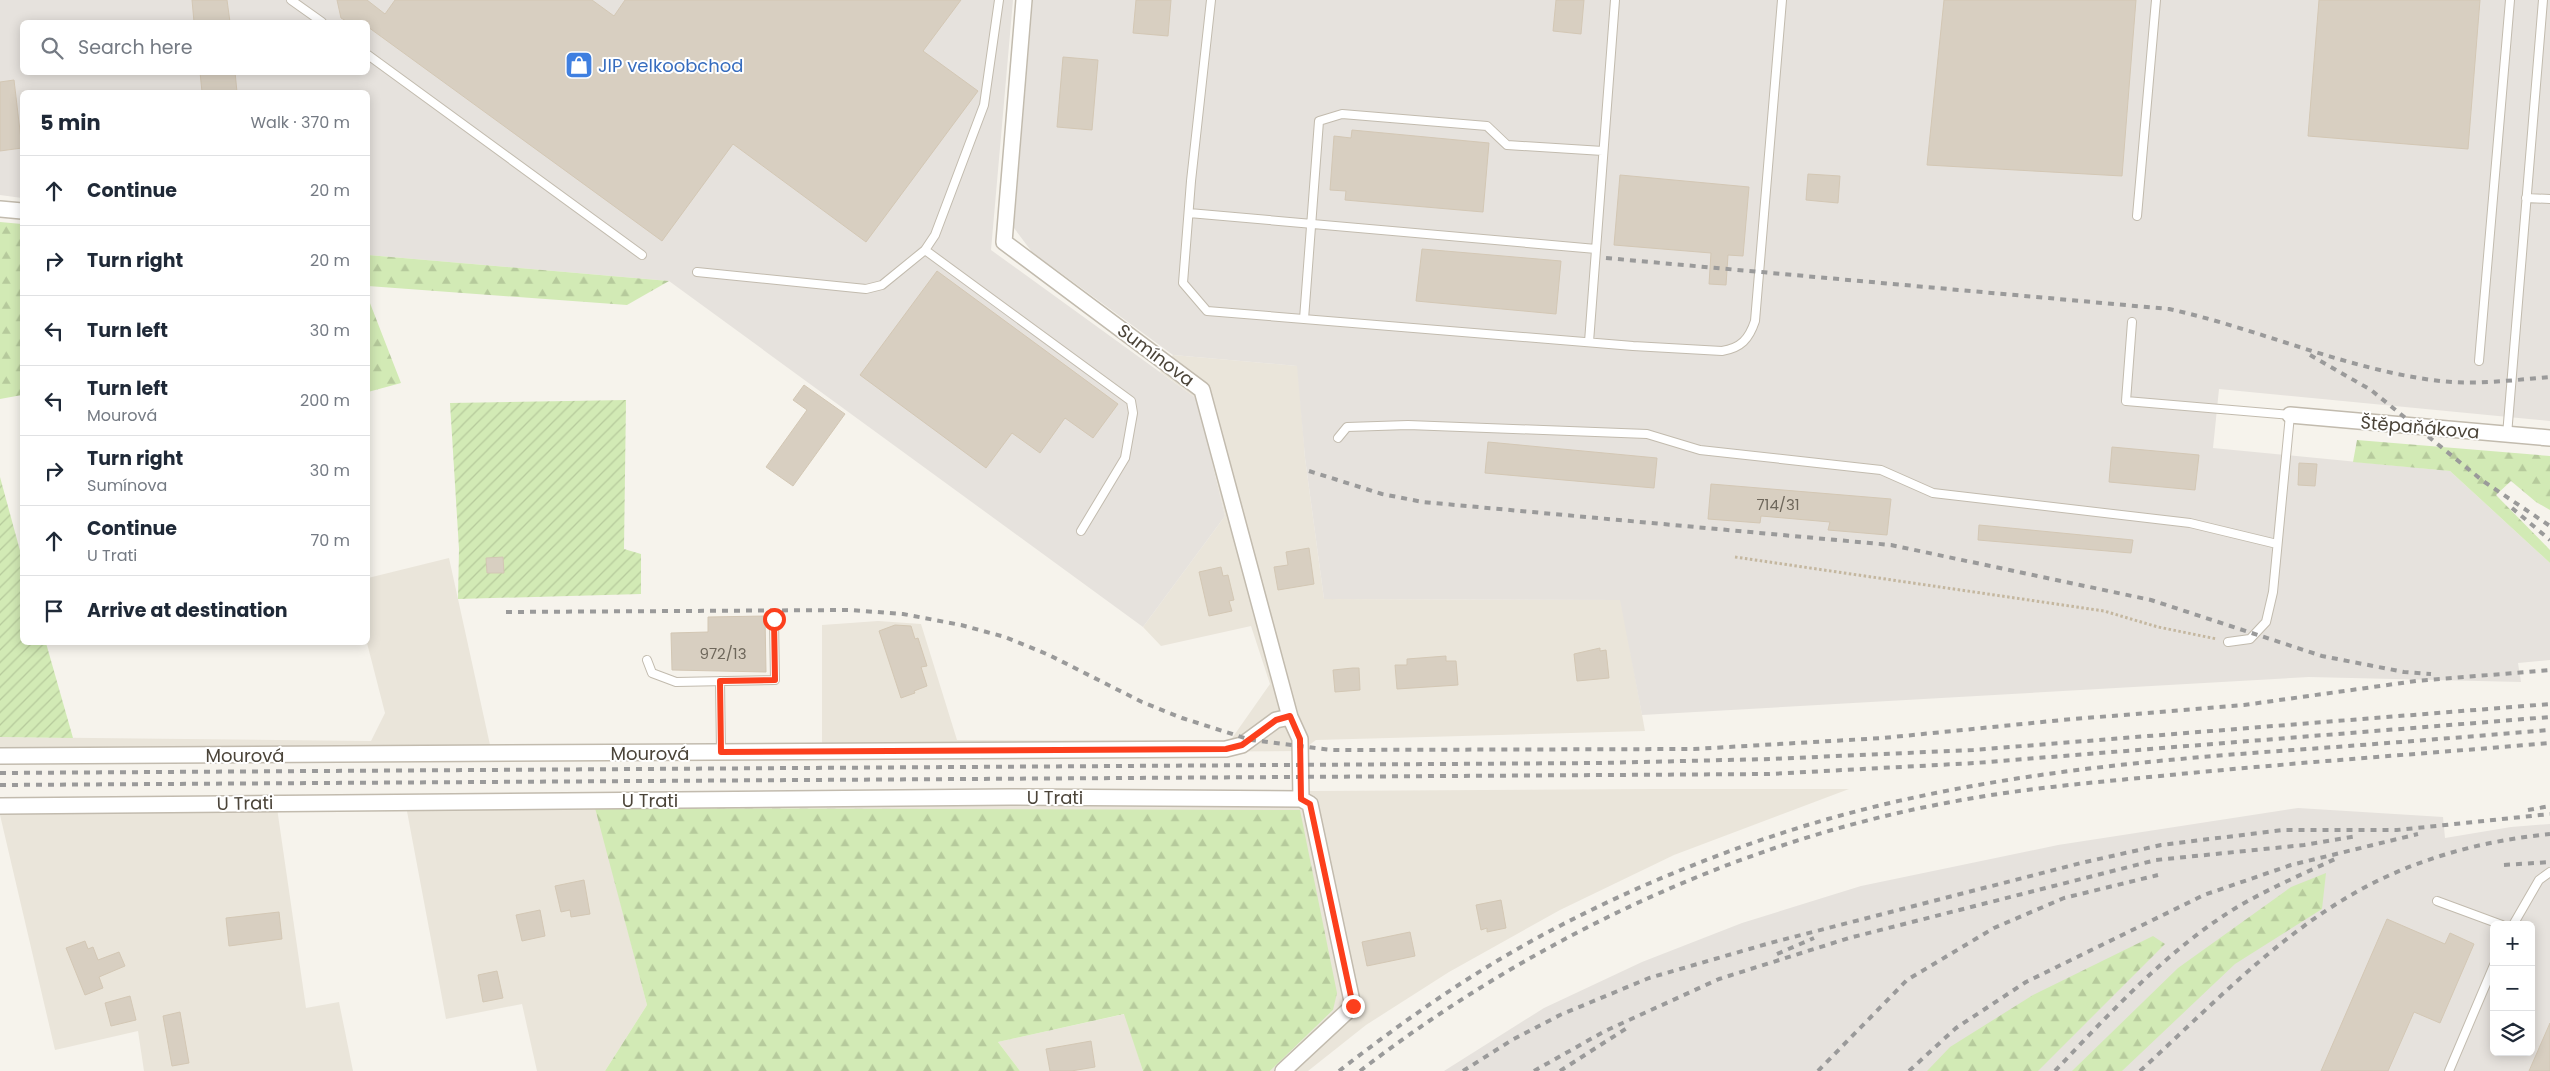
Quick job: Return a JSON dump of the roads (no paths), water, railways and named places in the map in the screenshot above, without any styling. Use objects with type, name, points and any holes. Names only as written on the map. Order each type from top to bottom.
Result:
[{"type":"street","name":"Sumínova","points":[[1024,0],[1004,242],[1202,390],[1290,716],[1300,739],[1305,801]]},
{"type":"street","points":[[0,209],[20,211]]},
{"type":"street","name":"Štěpaňákova","points":[[2290,415],[2550,438]]},
{"type":"street","name":"Mourová","points":[[0,756],[1226,749],[1242,745],[1276,720],[1290,716]]},
{"type":"street","name":"U Trati","points":[[0,806],[1001,797],[1305,801]]},
{"type":"street","points":[[1283,1071],[1353,1006],[1305,801]]},
{"type":"lane","points":[[291,0],[319,20]]},
{"type":"lane","points":[[698,272],[866,289],[882,285],[925,250],[935,235],[984,105],[999,0]]},
{"type":"lane","points":[[1211,0],[1188,213],[1183,283],[1207,311],[1722,351],[1734,349],[1743,343],[1751,333],[1756,321],[1782,0]]},
{"type":"lane","points":[[1589,342],[1614,0]]},
{"type":"lane","points":[[2137,216],[2156,0]]},
{"type":"lane","points":[[2478,362],[2510,0]]},
{"type":"lane","points":[[2507,435],[2543,0]]},
{"type":"lane","points":[[370,57],[642,256]]},
{"type":"lane","points":[[1304,319],[1309,224],[1319,121],[1342,114],[1487,126],[1507,145],[1603,151]]},
{"type":"lane","points":[[2526,198],[2550,199]]},
{"type":"lane","points":[[1188,213],[1596,249]]},
{"type":"lane","points":[[925,250],[1131,401],[1133,413],[1125,458],[1081,531]]},
{"type":"lane","points":[[2132,322],[2126,400],[2290,415],[2273,592],[2266,622],[2250,639],[2228,642]]},
{"type":"lane","points":[[1338,438],[1347,428],[1408,425],[1647,434],[1700,450],[1881,470],[1933,493],[2190,523],[2277,544]]},
{"type":"lane","points":[[647,660],[652,673],[676,682],[775,680],[774,619]]},
{"type":"lane","points":[[720,681],[721,752]]},
{"type":"lane","points":[[2515,921],[2539,880],[2550,872]]},
{"type":"lane","points":[[2437,901],[2491,921]]},
{"type":"lane","points":[[2449,1071],[2494,966]]},
{"type":"railway","points":[[1606,258],[2169,309],[2237,327],[2337,359],[2405,376],[2440,381],[2467,382],[2495,382],[2550,377]]},
{"type":"railway","points":[[2310,355],[2371,390],[2483,481],[2550,526]]},
{"type":"railway","points":[[1309,471],[1382,494],[1423,502],[1891,545],[2151,600],[2322,656],[2404,672],[2431,674]]},
{"type":"railway","points":[[2512,508],[2550,540]]},
{"type":"railway","points":[[506,612],[850,610],[903,614],[961,625],[1005,637],[1049,655],[1142,702],[1182,718],[1251,740],[1331,750],[1694,749],[1883,738],[2062,720],[2244,705],[2416,681],[2550,670]]},
{"type":"railway","points":[[0,773],[1599,763],[1770,759],[1973,750],[2550,704]]},
{"type":"railway","points":[[0,785],[1769,774],[1975,763],[2550,717]]},
{"type":"railway","points":[[1339,1071],[1453,989],[1492,964],[1571,920],[1699,863],[1828,819],[1942,792],[2059,772],[2234,754],[2550,730]]},
{"type":"railway","points":[[1360,1071],[1425,1024],[1493,980],[1564,939],[1638,903],[1713,871],[1790,843],[1867,820],[1973,798],[2106,781],[2550,743]]},
{"type":"railway","points":[[2528,810],[2550,806]]},
{"type":"railway","points":[[1463,1071],[1512,1040],[1560,1015],[1649,978],[1770,943],[2081,863],[2161,845],[2283,830],[2397,830],[2550,814]]},
{"type":"railway","points":[[1909,1071],[1956,1028],[2026,982],[2204,895],[2291,865],[2418,834]]},
{"type":"railway","points":[[2140,1071],[2264,957],[2290,936],[2346,898],[2394,873],[2444,855],[2497,842],[2550,834]]},
{"type":"railway","points":[[1534,1071],[1605,1031],[1719,979],[1849,938],[2156,860],[2304,845],[2357,836]]},
{"type":"railway","points":[[2055,1071],[2142,982],[2189,941],[2239,906],[2335,859]]},
{"type":"railway","points":[[2504,865],[2550,862]]},
{"type":"railway","points":[[1818,1071],[1907,980],[1994,928],[2064,898],[2158,875]]},
{"type":"railway","points":[[1777,954],[1814,938]]},
{"type":"railway","points":[[1560,1071],[1630,1026]]},
{"type":"place","name":"JIP velkoobchod","points":[[579,65]]}]
